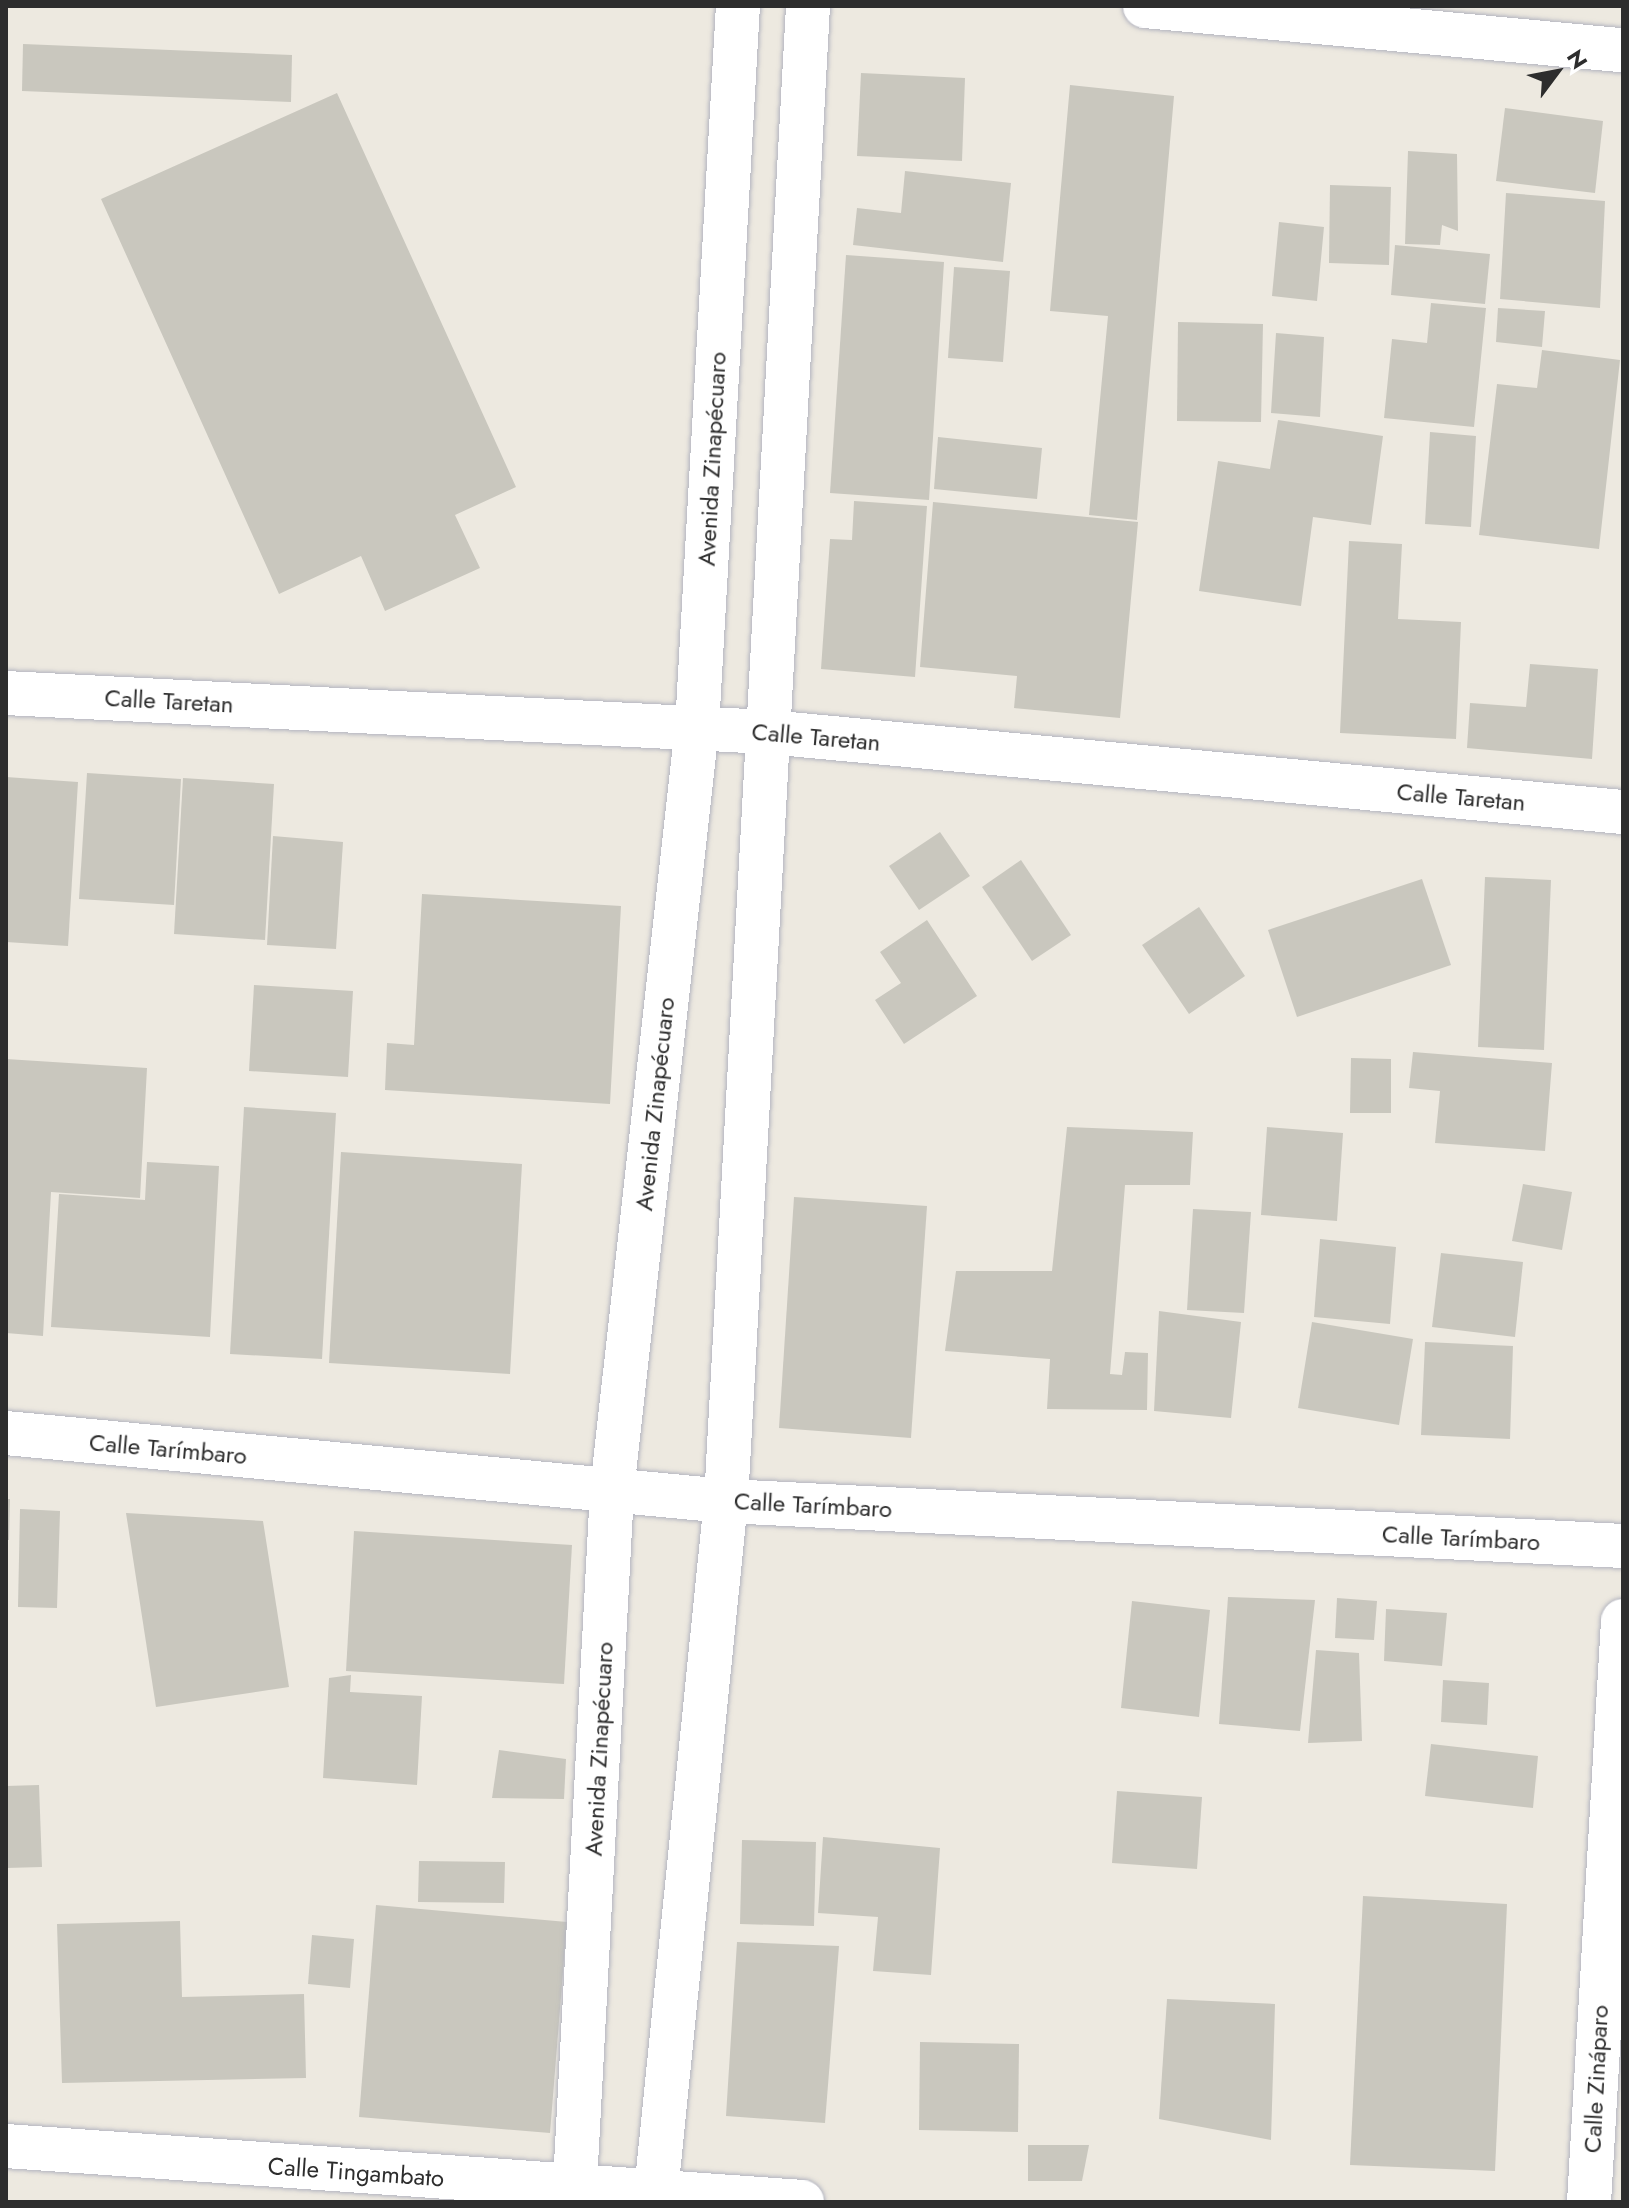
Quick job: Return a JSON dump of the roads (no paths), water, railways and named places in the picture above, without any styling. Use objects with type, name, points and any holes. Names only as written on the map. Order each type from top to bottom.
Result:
[{"type":"street","name":"Avenida Zinapécuaro","points":[[575,2195],[612,1490],[697,727],[738,6]]},
{"type":"street","points":[[656,2198],[726,1501],[808,6]]},
{"type":"street","points":[[1145,6],[1623,50]]},
{"type":"street","name":"Calle Taretan","points":[[6,693],[768,732],[1623,812]]},
{"type":"street","name":"Calle Tarímbaro","points":[[6,1433],[726,1501],[1623,1546]]},
{"type":"street","name":"Calle Zináparo","points":[[1589,2202],[1623,1621]]},
{"type":"street","name":"Calle Tingambato","points":[[6,2146],[575,2195],[802,2202]]}]
